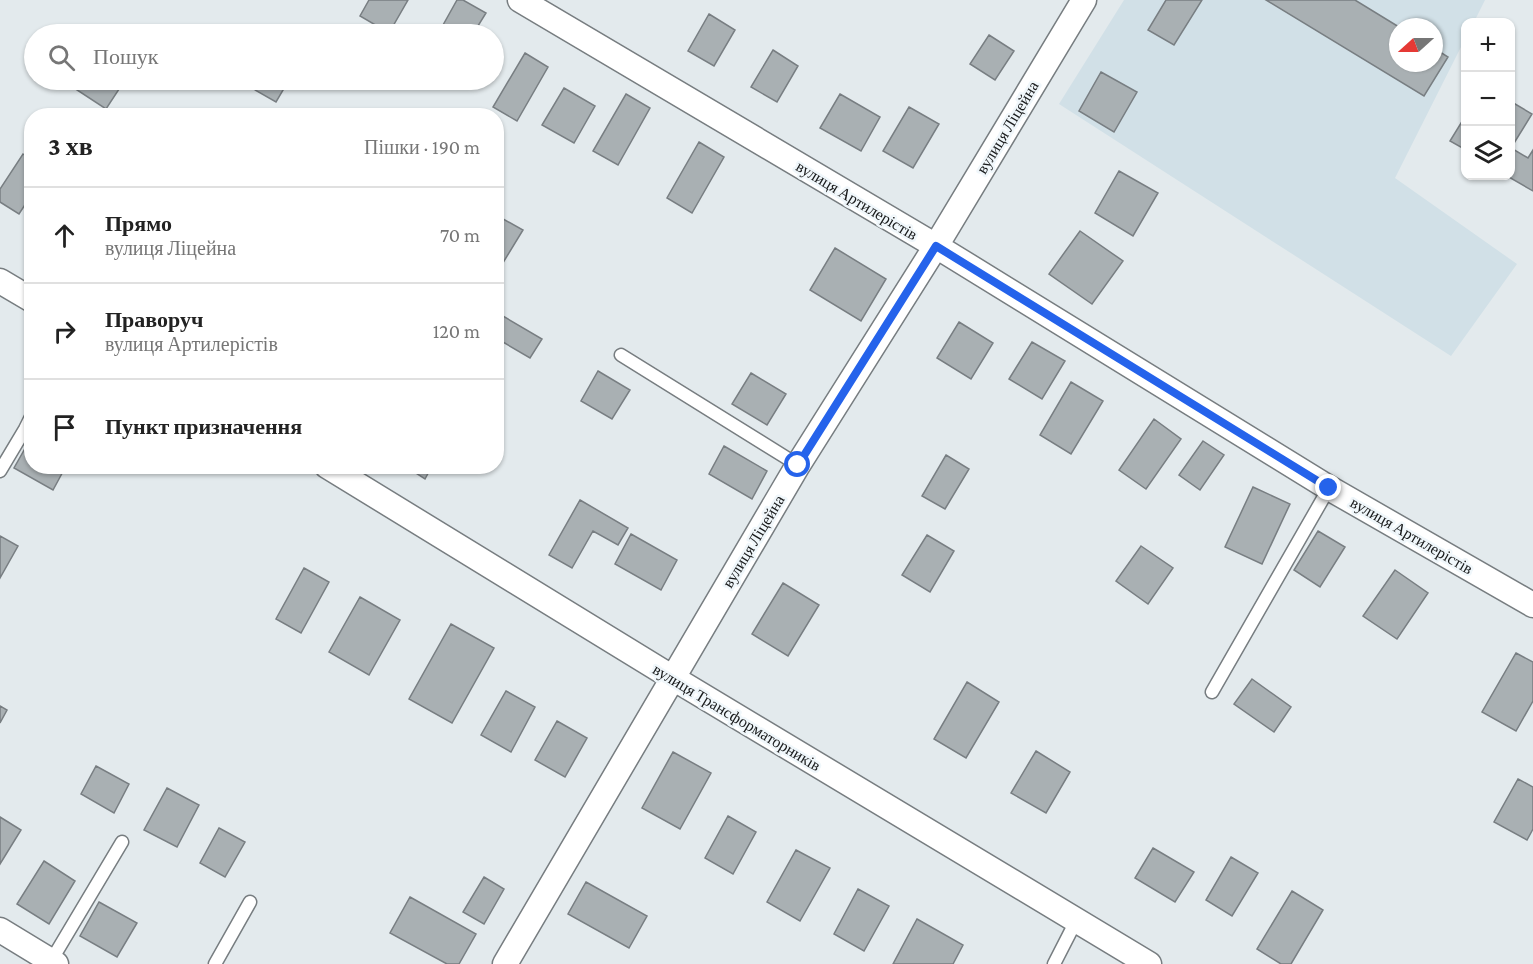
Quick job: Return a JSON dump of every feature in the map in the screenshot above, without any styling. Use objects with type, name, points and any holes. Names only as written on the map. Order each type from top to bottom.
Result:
[{"type":"street","name":"вулиця Артилерістів","points":[[520,0],[936,246],[1329,488],[1533,605]]},
{"type":"street","name":"вулиця Ліцейна","points":[[505,964],[798,465],[936,246],[1084,0]]},
{"type":"street","points":[[0,282],[24,296]]},
{"type":"street","name":"вулиця Трансформаторників","points":[[343,474],[673,678],[1149,964]]},
{"type":"street","points":[[0,930],[54,962]]},
{"type":"lane","points":[[621,354],[798,465]]},
{"type":"lane","points":[[0,471],[24,432]]},
{"type":"lane","points":[[1212,692],[1329,488]]},
{"type":"lane","points":[[54,962],[122,842]]},
{"type":"lane","points":[[215,964],[250,902]]},
{"type":"lane","points":[[1054,964],[1076,921]]},
{"type":"shaded area","points":[[1124,0],[1485,0],[1476,18],[1461,18],[1461,47],[1395,178],[1517,264],[1451,356],[1059,104]]},
{"type":"building","points":[[369,0],[408,0],[394,24],[374,24],[360,16]]},
{"type":"building","points":[[457,0],[463,0],[486,13],[479,24],[444,24]]},
{"type":"building","points":[[1166,0],[1202,0],[1174,45],[1148,30]]},
{"type":"building","points":[[1266,0],[1355,0],[1389,21],[1389,72],[1439,72],[1424,96]]},
{"type":"building","points":[[709,14],[735,30],[714,66],[688,51]]},
{"type":"building","points":[[989,35],[1014,51],[995,80],[970,64]]},
{"type":"building","points":[[773,50],[798,66],[777,102],[751,87]]},
{"type":"building","points":[[525,53],[548,67],[517,121],[504,113],[504,108],[493,107]]},
{"type":"building","points":[[1443,54],[1448,57],[1443,65]]},
{"type":"building","points":[[1101,72],[1137,92],[1114,132],[1079,111]]},
{"type":"building","points":[[564,88],[595,106],[574,143],[542,125]]},
{"type":"building","points":[[77,90],[118,90],[104,108]]},
{"type":"building","points":[[255,90],[283,90],[276,102]]},
{"type":"building","points":[[626,94],[650,108],[618,165],[593,151]]},
{"type":"building","points":[[840,94],[880,117],[861,151],[820,128]]},
{"type":"building","points":[[1515,104],[1532,114],[1515,142]]},
{"type":"building","points":[[909,107],[939,124],[913,168],[883,151]]},
{"type":"building","points":[[1461,123],[1461,147],[1450,141]]},
{"type":"building","points":[[699,142],[724,157],[692,213],[667,198]]},
{"type":"building","points":[[1515,150],[1528,158],[1533,150],[1533,191],[1514,180]]},
{"type":"building","points":[[24,155],[24,206],[19,214],[0,202],[0,189]]},
{"type":"building","points":[[1119,171],[1158,193],[1133,236],[1095,213]]},
{"type":"building","points":[[504,219],[523,230],[504,261]]},
{"type":"building","points":[[1080,231],[1123,261],[1092,304],[1049,274]]},
{"type":"building","points":[[835,248],[886,279],[861,321],[810,290]]},
{"type":"building","points":[[504,317],[542,339],[530,358],[504,343]]},
{"type":"building","points":[[959,322],[993,343],[971,379],[937,358]]},
{"type":"building","points":[[1032,342],[1065,361],[1042,399],[1009,379]]},
{"type":"building","points":[[598,371],[630,390],[612,419],[581,401]]},
{"type":"building","points":[[751,373],[786,394],[767,425],[732,404]]},
{"type":"building","points":[[1071,382],[1103,401],[1071,454],[1040,435]]},
{"type":"building","points":[[1154,419],[1181,439],[1146,489],[1119,470]]},
{"type":"building","points":[[1203,441],[1224,455],[1200,490],[1179,475]]},
{"type":"building","points":[[724,446],[767,471],[752,499],[709,474]]},
{"type":"building","points":[[24,450],[24,474],[14,468]]},
{"type":"building","points":[[946,455],[969,469],[945,509],[922,496]]},
{"type":"building","points":[[25,474],[62,474],[53,490]]},
{"type":"building","points":[[417,474],[428,474],[425,479]]},
{"type":"building","points":[[1253,487],[1290,504],[1262,564],[1225,547]]},
{"type":"building","points":[[580,500],[628,528],[618,545],[593,531],[572,568],[549,555]]},
{"type":"building","points":[[1318,531],[1345,547],[1320,587],[1294,570]]},
{"type":"building","points":[[631,534],[677,560],[661,590],[615,564]]},
{"type":"building","points":[[927,535],[954,551],[930,592],[902,575]]},
{"type":"building","points":[[0,536],[18,546],[0,578]]},
{"type":"building","points":[[1141,546],[1173,568],[1148,604],[1116,581]]},
{"type":"building","points":[[304,568],[329,582],[301,633],[276,619]]},
{"type":"building","points":[[1395,570],[1428,593],[1397,639],[1363,616]]},
{"type":"building","points":[[783,583],[819,605],[788,656],[752,634]]},
{"type":"building","points":[[360,597],[400,620],[369,675],[329,652]]},
{"type":"building","points":[[451,624],[494,648],[452,723],[409,699]]},
{"type":"building","points":[[1516,653],[1533,662],[1533,701],[1516,731],[1482,712]]},
{"type":"building","points":[[1252,679],[1291,707],[1274,732],[1234,704]]},
{"type":"building","points":[[967,682],[999,702],[966,758],[934,739]]},
{"type":"building","points":[[506,691],[535,707],[511,752],[481,735]]},
{"type":"building","points":[[0,706],[7,710],[0,723]]},
{"type":"building","points":[[557,721],[587,738],[565,777],[535,760]]},
{"type":"building","points":[[1036,751],[1070,772],[1046,813],[1011,793]]},
{"type":"building","points":[[673,752],[711,773],[680,829],[642,808]]},
{"type":"building","points":[[96,766],[129,784],[114,813],[81,794]]},
{"type":"building","points":[[1518,779],[1533,787],[1533,829],[1527,840],[1494,822]]},
{"type":"building","points":[[167,788],[199,805],[177,847],[144,830]]},
{"type":"building","points":[[728,816],[756,832],[733,874],[705,858]]},
{"type":"building","points":[[0,817],[21,830],[0,864]]},
{"type":"building","points":[[219,828],[245,842],[225,877],[200,863]]},
{"type":"building","points":[[1153,848],[1194,872],[1175,902],[1135,878]]},
{"type":"building","points":[[796,850],[830,868],[800,921],[767,902]]},
{"type":"building","points":[[1231,857],[1258,873],[1232,916],[1206,900]]},
{"type":"building","points":[[44,861],[75,881],[49,924],[17,904]]},
{"type":"building","points":[[484,877],[504,889],[484,924],[463,912]]},
{"type":"building","points":[[586,882],[647,916],[629,948],[568,914]]},
{"type":"building","points":[[858,889],[889,906],[864,951],[834,934]]},
{"type":"building","points":[[1292,891],[1323,910],[1291,964],[1281,964],[1257,949]]},
{"type":"building","points":[[410,897],[476,934],[459,964],[447,964],[390,933]]},
{"type":"building","points":[[99,902],[137,923],[117,957],[80,936]]},
{"type":"building","points":[[917,919],[963,945],[953,964],[893,964]]},
{"type":"route","points":[[798,465],[936,246],[1329,488]]}]
